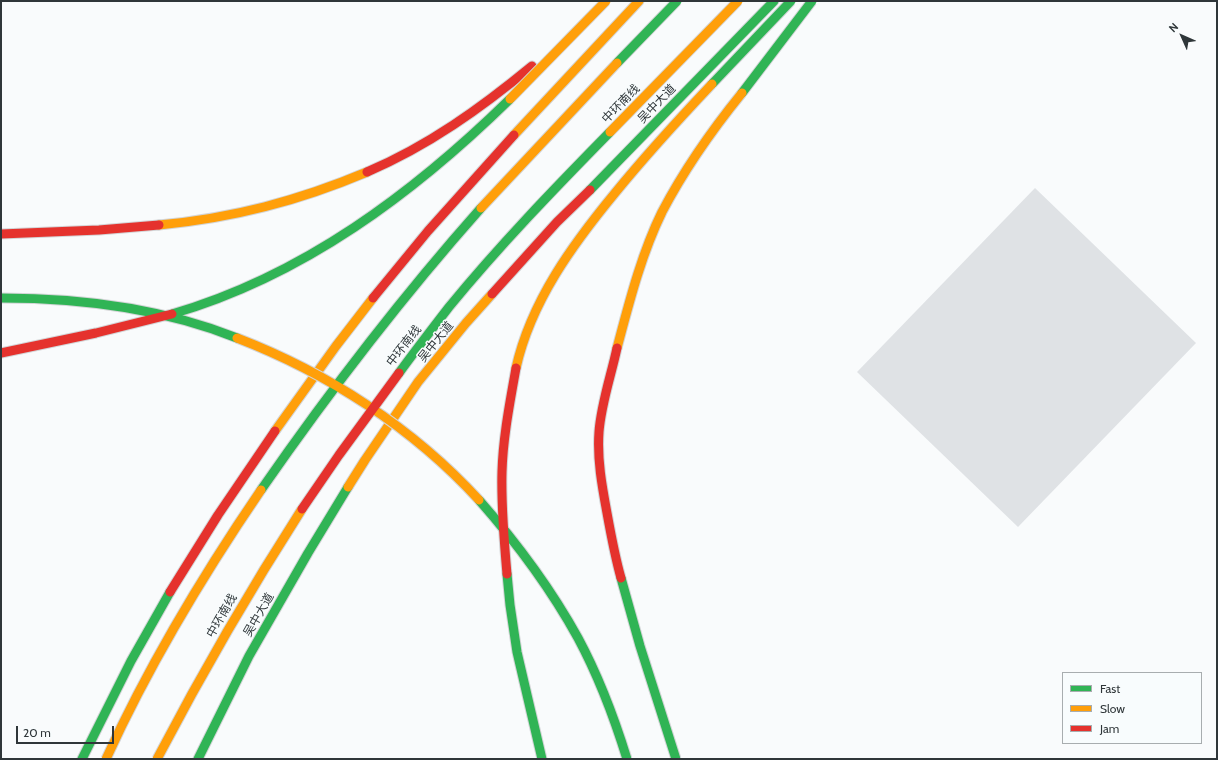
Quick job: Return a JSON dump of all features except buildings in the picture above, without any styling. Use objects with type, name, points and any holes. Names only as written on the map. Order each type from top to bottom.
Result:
[{"type":"main road","points":[[1,234],[107,230],[198,220],[271,206],[321,190],[385,163],[423,144],[463,119],[523,74],[605,1]]},
{"type":"main road","points":[[1,354],[163,317],[223,297],[273,275],[321,250],[373,215],[426,176],[460,147],[492,117],[605,1]]},
{"type":"main road","points":[[82,759],[117,688],[162,605],[232,492],[302,393],[363,312],[449,208],[489,162],[639,1]]},
{"type":"main road","points":[[106,759],[157,659],[215,560],[258,494],[332,391],[420,280],[471,220],[554,130],[677,1]]},
{"type":"main road","name":"中环南线","points":[[157,759],[186,703],[256,581],[337,457],[394,379],[449,308],[509,238],[738,1]]},
{"type":"main road","name":"吴中大道","points":[[198,759],[249,656],[308,553],[364,460],[418,382],[466,323],[557,222],[604,176],[774,1]]},
{"type":"main road","points":[[542,759],[517,652],[510,605],[502,518],[502,471],[506,424],[516,366],[528,329],[540,302],[561,265],[584,231],[655,146],[791,1]]},
{"type":"main road","points":[[676,759],[640,646],[619,571],[600,476],[599,431],[627,310],[648,245],[662,213],[682,176],[716,126],[812,1]]},
{"type":"main road","points":[[1,298],[74,301],[126,307],[182,318],[226,333],[271,351],[348,392],[389,420],[425,450],[478,499],[539,577],[584,649],[604,694],[627,759]]},
{"type":"traffic: fast","points":[[617,63],[677,1]]},
{"type":"traffic: fast","points":[[590,190],[774,1]]},
{"type":"traffic: fast","points":[[712,84],[791,1]]},
{"type":"traffic: fast","points":[[742,93],[812,1]]},
{"type":"traffic: fast","points":[[172,314],[220,298],[267,278],[354,228],[435,167],[510,99]]},
{"type":"traffic: fast","points":[[399,373],[449,307],[487,262],[610,132]]},
{"type":"traffic: fast","points":[[261,490],[313,417],[395,310],[481,208]]},
{"type":"traffic: fast","points":[[1,298],[62,300],[151,312],[180,319],[237,338]]},
{"type":"traffic: fast","points":[[198,759],[249,656],[348,487]]},
{"type":"traffic: fast","points":[[479,500],[532,566],[568,620],[593,667],[606,697],[627,759]]},
{"type":"traffic: fast","points":[[507,574],[517,652],[542,759]]},
{"type":"traffic: fast","points":[[621,578],[640,646],[676,759]]},
{"type":"traffic: fast","points":[[82,759],[131,661],[170,592]]},
{"type":"traffic: slow","points":[[510,99],[606,1]]},
{"type":"traffic: slow","points":[[514,135],[639,1]]},
{"type":"traffic: slow","points":[[610,132],[738,1]]},
{"type":"traffic: slow","points":[[481,208],[617,63]]},
{"type":"traffic: slow","points":[[516,368],[523,343],[532,320],[555,274],[569,253],[599,212],[663,137],[712,84]]},
{"type":"traffic: slow","points":[[617,348],[642,262],[662,212],[699,151],[742,93]]},
{"type":"traffic: slow","points":[[159,225],[213,218],[265,207],[316,192],[367,172]]},
{"type":"traffic: slow","points":[[348,487],[418,382],[466,323],[492,294]]},
{"type":"traffic: slow","points":[[275,431],[336,346],[373,298]]},
{"type":"traffic: slow","points":[[237,338],[304,368],[367,405],[426,449],[479,500]]},
{"type":"traffic: slow","points":[[106,759],[140,689],[178,621],[218,555],[261,490]]},
{"type":"traffic: slow","points":[[157,759],[227,632],[302,509]]},
{"type":"traffic: jam","points":[[367,172],[390,162],[433,138],[493,97],[532,66]]},
{"type":"traffic: jam","points":[[373,298],[428,231],[514,135]]},
{"type":"traffic: jam","points":[[492,294],[557,222],[590,190]]},
{"type":"traffic: jam","points":[[1,234],[99,230],[159,225]]},
{"type":"traffic: jam","points":[[1,353],[96,333],[172,314]]},
{"type":"traffic: jam","points":[[617,348],[606,390],[600,422],[599,452],[600,472],[605,503],[621,578]]},
{"type":"traffic: jam","points":[[507,574],[502,510],[502,472],[505,433],[516,368]]},
{"type":"traffic: jam","points":[[302,509],[339,455],[399,373]]},
{"type":"traffic: jam","points":[[170,592],[218,515],[275,431]]}]
